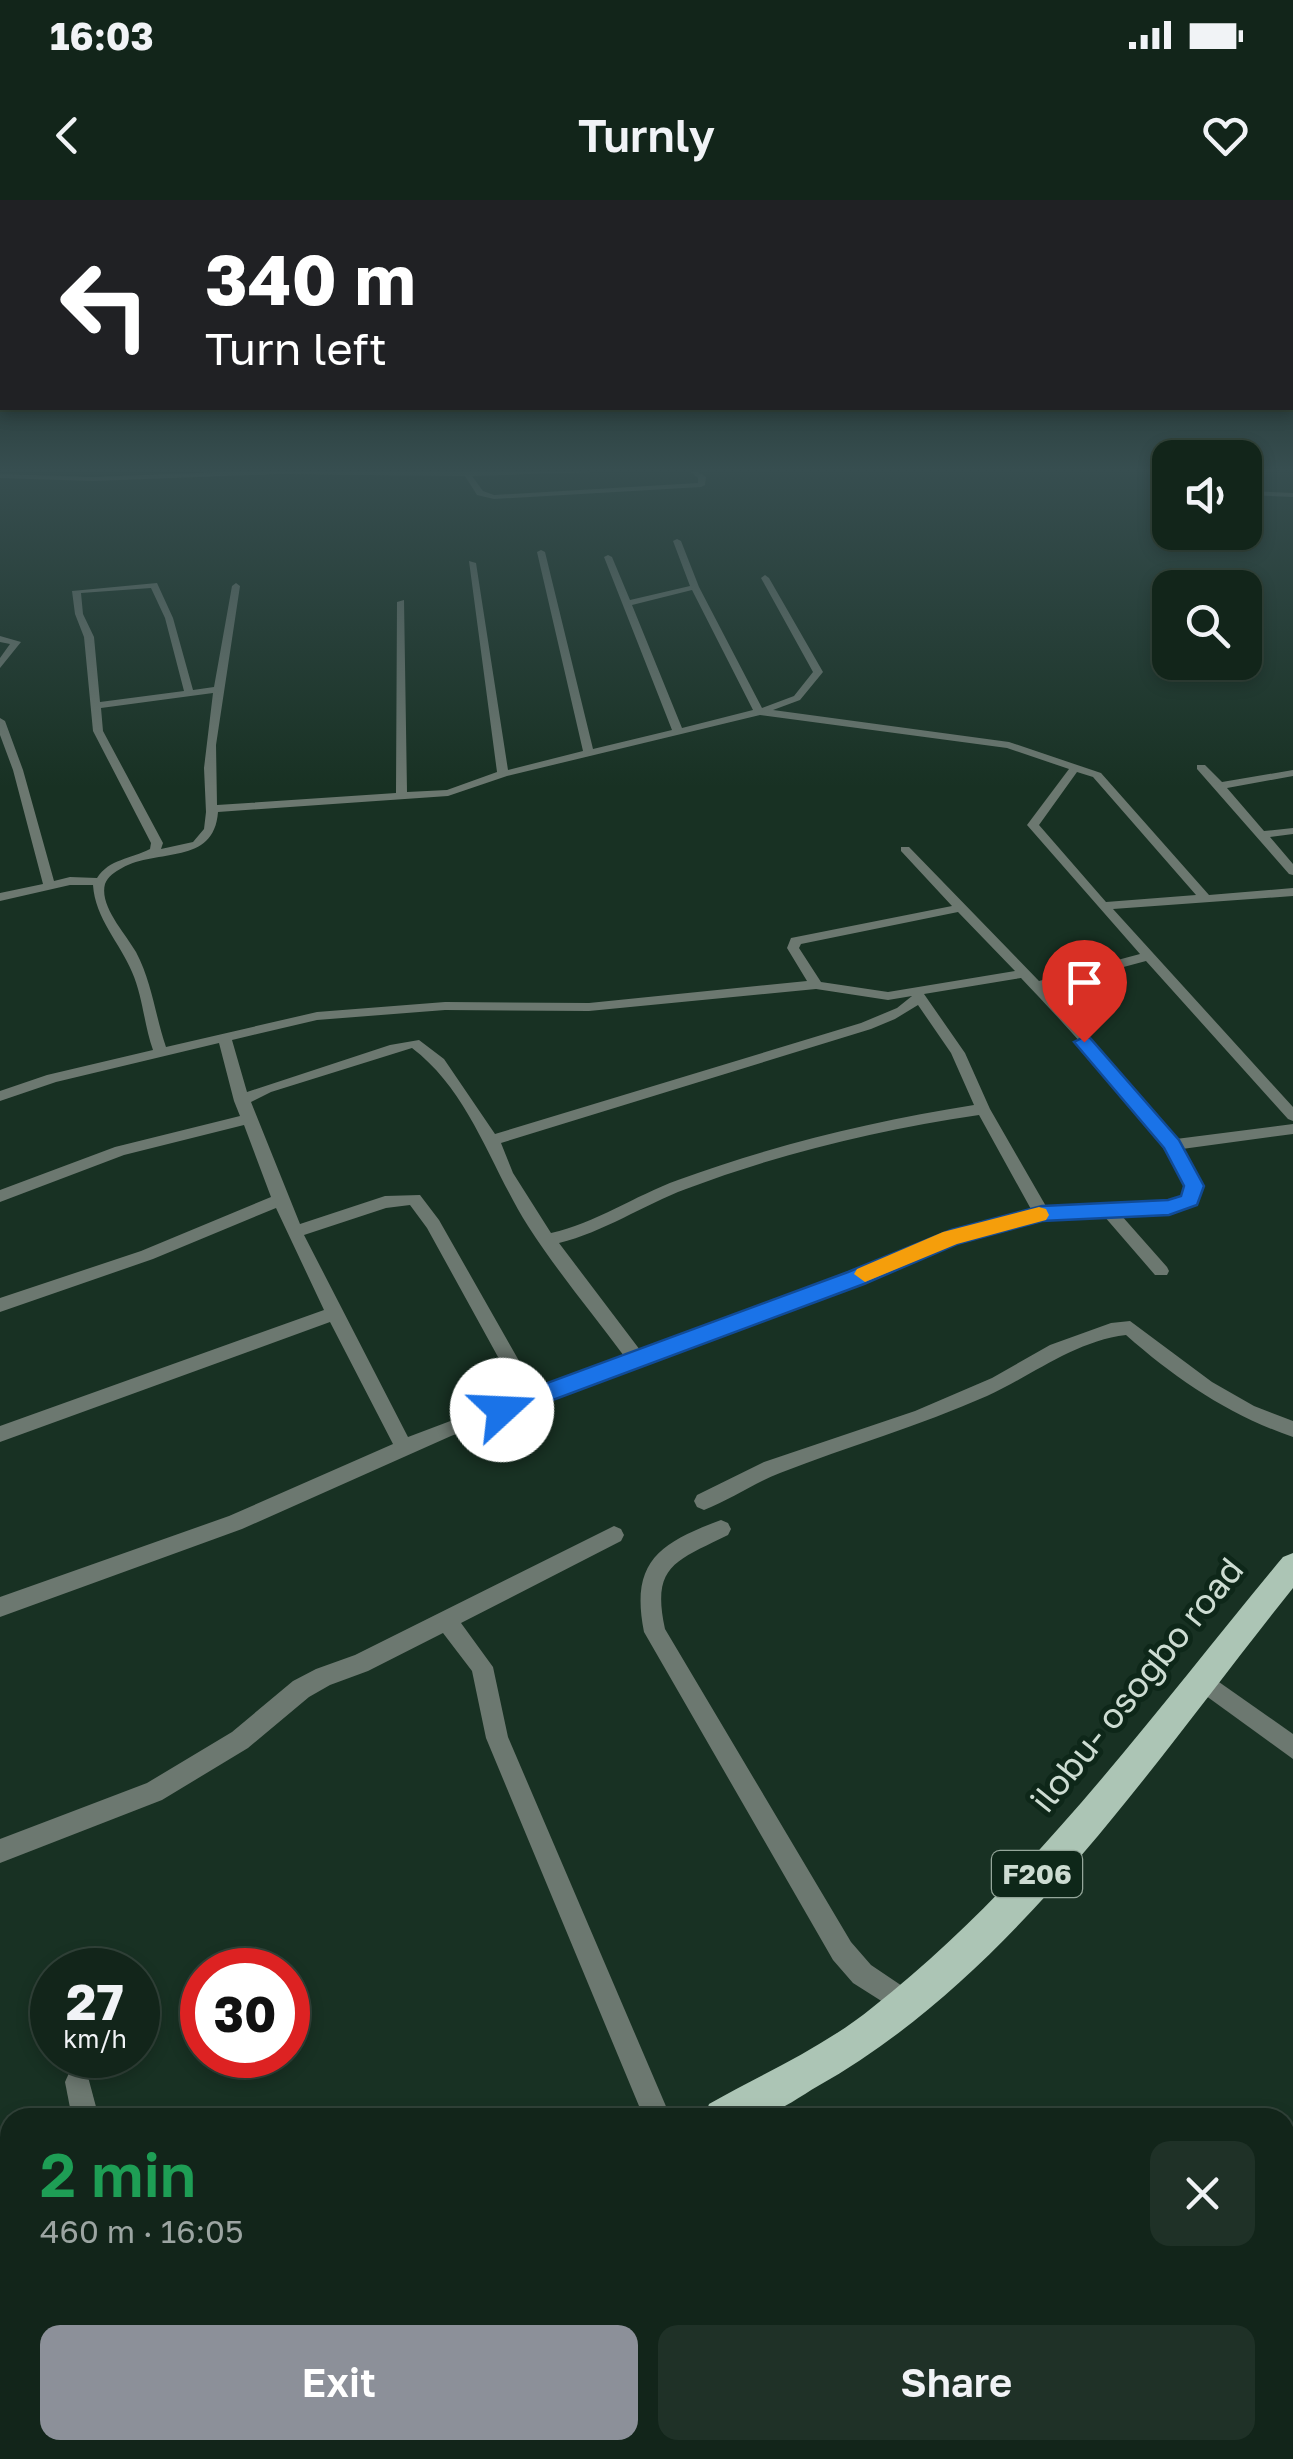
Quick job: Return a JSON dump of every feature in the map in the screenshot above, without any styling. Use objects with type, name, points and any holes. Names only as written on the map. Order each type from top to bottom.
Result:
[{"type":"main road","name":"ilobu- osogbo road","points":[[740,2108],[884,2022],[966,1952],[1057,1853],[1293,1566]]},
{"type":"street","points":[[474,576],[503,774]]},
{"type":"street","points":[[547,576],[589,753]]},
{"type":"street","points":[[616,576],[678,731]]},
{"type":"street","points":[[691,576],[759,712]]},
{"type":"street","points":[[212,809],[448,792],[503,774],[759,712],[797,698],[818,672],[766,578]]},
{"type":"street","points":[[148,855],[155,851],[157,842],[105,749],[89,636],[76,602],[76,591],[154,585],[169,618],[188,692]]},
{"type":"street","points":[[0,897],[49,886],[100,882],[120,861],[202,840],[207,835],[212,809],[209,766],[236,586]]},
{"type":"street","points":[[628,603],[695,587]]},
{"type":"street","points":[[400,602],[402,796]]},
{"type":"street","points":[[0,639],[16,642],[0,665]]},
{"type":"street","points":[[96,706],[219,689]]},
{"type":"street","points":[[759,712],[1010,744],[1097,775],[1207,900]]},
{"type":"street","points":[[0,721],[14,756],[49,886]]},
{"type":"street","points":[[0,759],[14,756]]},
{"type":"street","points":[[1201,767],[1293,871]]},
{"type":"street","points":[[1074,769],[1033,826],[1293,1116]]},
{"type":"street","points":[[1219,786],[1293,773]]},
{"type":"street","points":[[1261,835],[1293,831]]},
{"type":"street","points":[[0,1607],[236,1522],[444,1430],[856,1278],[951,1238],[1042,1214],[1169,1207],[1190,1200],[1194,1186],[1172,1145],[1036,986],[905,848]]},
{"type":"street","points":[[100,882],[101,907],[138,969],[149,1008],[148,1022],[161,1053]]},
{"type":"street","points":[[1103,906],[1293,892]]},
{"type":"street","points":[[816,985],[793,948],[796,940],[960,908]]},
{"type":"street","points":[[1036,986],[1148,956]]},
{"type":"street","points":[[0,1096],[52,1078],[342,1014],[478,1004],[589,1007],[816,985],[888,996],[1023,974]]},
{"type":"street","points":[[916,994],[958,1054],[983,1109],[1042,1214]]},
{"type":"street","points":[[492,1140],[524,1126],[832,1034],[854,1032],[910,1007],[916,994]]},
{"type":"street","points":[[224,1037],[240,1101],[280,1200],[405,1450]]},
{"type":"street","points":[[240,1101],[266,1089],[414,1043],[438,1062],[492,1140],[505,1173],[547,1240],[637,1360]]},
{"type":"street","points":[[547,1240],[564,1237],[657,1194],[740,1164],[923,1118],[983,1109]]},
{"type":"street","points":[[0,1196],[120,1151],[247,1119]]},
{"type":"street","points":[[1172,1145],[1293,1129]]},
{"type":"street","points":[[295,1232],[386,1202],[414,1199],[433,1224],[530,1399]]},
{"type":"street","points":[[0,1305],[147,1255],[280,1200]]},
{"type":"street","points":[[1108,1210],[1162,1271]]},
{"type":"street","points":[[0,1434],[334,1313]]},
{"type":"street","points":[[704,1501],[772,1468],[921,1418],[998,1383],[1056,1350],[1111,1330],[1130,1328],[1210,1392],[1269,1422],[1293,1429]]},
{"type":"street","points":[[722,1529],[689,1545],[653,1572],[646,1600],[655,1632],[842,1952],[862,1974],[905,2003]]},
{"type":"street","points":[[0,1851],[154,1792],[240,1740],[324,1676],[360,1664],[614,1535]]},
{"type":"street","points":[[446,1620],[482,1667],[497,1738],[654,2108]]},
{"type":"street","points":[[1199,1678],[1293,1748]]},
{"type":"street","points":[[78,2082],[84,2108]]},
{"type":"slow traffic","points":[[865,1274],[951,1238],[1039,1215]]},
{"type":"route","points":[[502,1410],[856,1278],[951,1238],[1042,1214],[1169,1207],[1190,1200],[1194,1186],[1172,1145],[1084,1042]]}]
